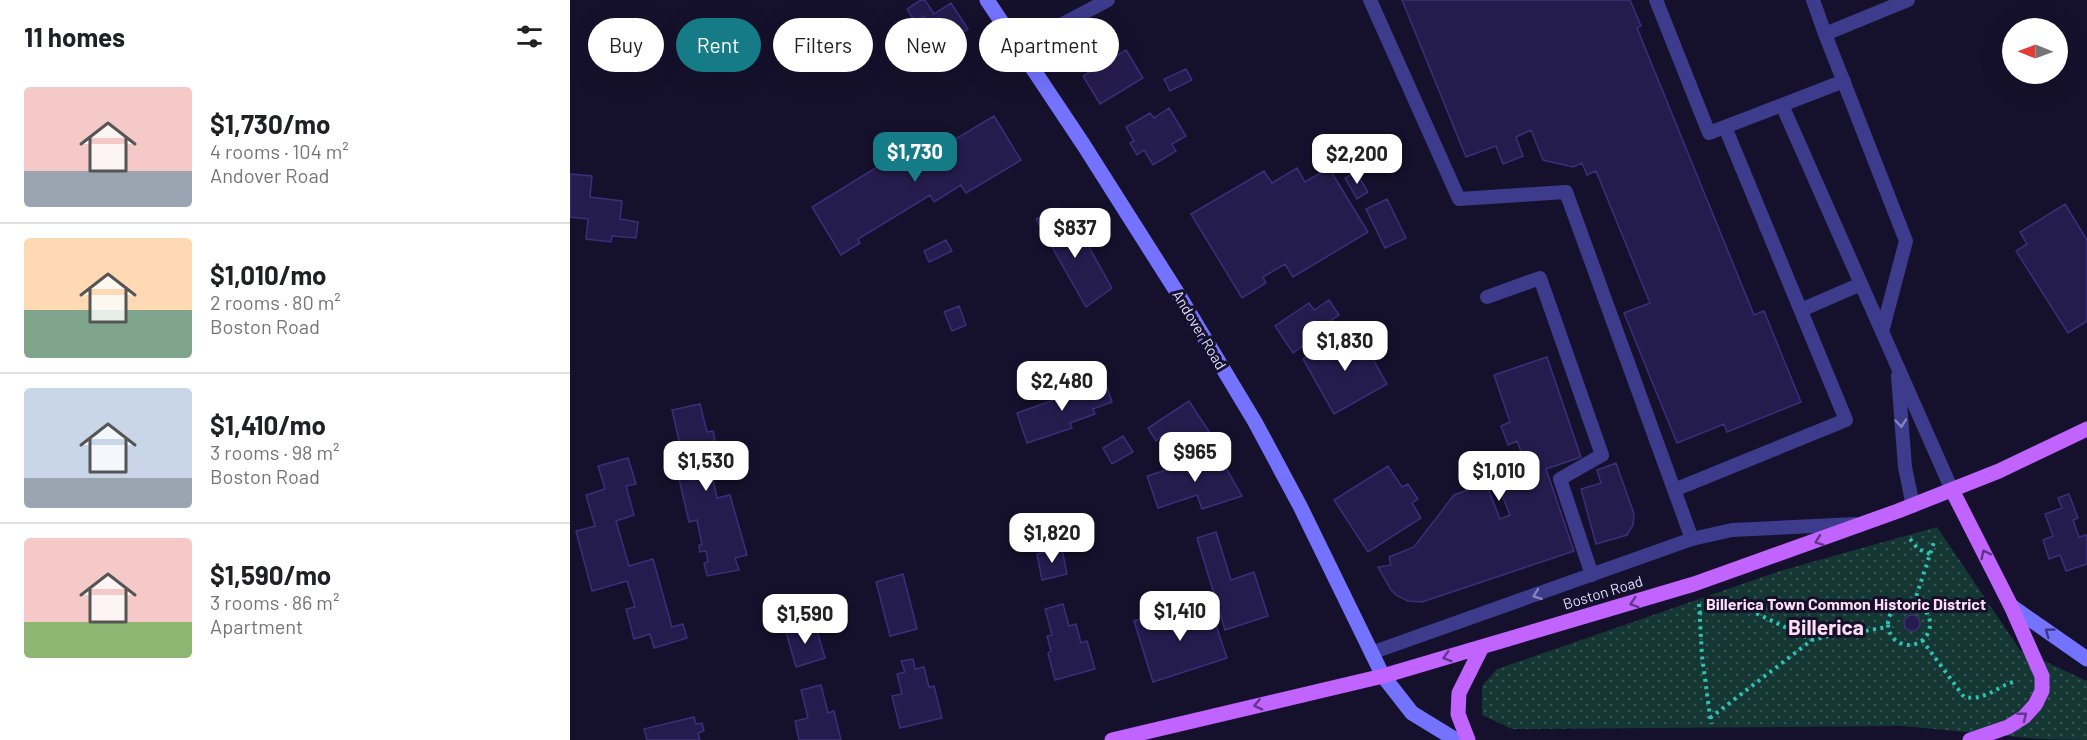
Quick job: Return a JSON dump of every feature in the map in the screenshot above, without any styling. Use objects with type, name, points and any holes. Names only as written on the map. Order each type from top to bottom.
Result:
[{"type":"main road","name":"Andover Road","points":[[987,0],[999,18]]},
{"type":"main road","name":"Andover Road","points":[[1035,72],[1180,297],[1255,422],[1300,506],[1383,676],[1412,714],[1456,740]]},
{"type":"main road","name":"Boston Road","points":[[1112,740],[1150,735],[1383,676],[1707,580],[1913,506],[1999,471],[2087,429]]},
{"type":"main road","points":[[1952,490],[2011,606],[2042,676],[2042,691],[2035,705],[2024,717],[2008,727],[1970,740]]},
{"type":"main road","points":[[2011,606],[2087,659]]},
{"type":"main road","points":[[1468,740],[1458,714],[1459,693],[1482,647]]},
{"type":"lane","points":[[1074,18],[1108,0]]},
{"type":"lane","points":[[1370,0],[1459,199],[1566,192],[1692,539]]},
{"type":"lane","points":[[1656,0],[1709,133],[1844,81]]},
{"type":"lane","points":[[1813,0],[1906,241],[1882,332]]},
{"type":"lane","points":[[1825,34],[1908,0]]},
{"type":"lane","points":[[1782,105],[1952,490]]},
{"type":"lane","points":[[1674,490],[1846,420],[1725,127]]},
{"type":"lane","points":[[1487,297],[1540,278],[1602,455],[1560,479],[1592,575]]},
{"type":"lane","points":[[1801,310],[1861,284]]},
{"type":"lane","points":[[1897,365],[1905,467],[1913,506]]},
{"type":"lane","points":[[1371,652],[1692,539],[1732,530],[1869,523]]},
{"type":"path","points":[[1910,539],[1918,549],[1930,554]]},
{"type":"path","points":[[1914,603],[1935,539]]},
{"type":"path","points":[[1908,602],[1914,603],[1921,606],[1929,618],[1929,631],[1922,640],[1913,644],[1900,643],[1894,639],[1888,627],[1890,613],[1908,602]]},
{"type":"path","points":[[1699,604],[1702,656],[1711,724]]},
{"type":"path","points":[[1699,613],[1732,605],[1741,606],[1812,640]]},
{"type":"path","points":[[1710,718],[1812,640],[1851,632],[1856,626],[1865,631]]},
{"type":"path","points":[[1851,632],[1858,637],[1865,631],[1888,627]]},
{"type":"path","points":[[1922,640],[1964,697],[1982,698],[2002,685],[2016,681]]},
{"type":"green space","points":[[1937,527],[2020,650],[2087,681],[2087,740],[2039,739],[1903,726],[1512,729],[1482,715],[1482,686],[1497,669],[1780,571]]},
{"type":"building","points":[[925,0],[934,14],[951,3],[961,18],[925,18],[924,16],[913,18],[907,9]]},
{"type":"building","points":[[1402,0],[1630,0],[1641,26],[1637,28],[1754,315],[1764,311],[1801,402],[1727,432],[1724,424],[1677,443],[1624,313],[1650,303],[1596,171],[1587,175],[1582,163],[1573,167],[1543,160],[1531,130],[1516,137],[1523,156],[1503,164],[1496,146],[1466,157]]},
{"type":"building","points":[[1126,50],[1143,78],[1100,104],[1083,76],[1090,72],[1119,72],[1119,54]]},
{"type":"building","points":[[1186,69],[1192,80],[1170,91],[1164,79]]},
{"type":"building","points":[[1169,108],[1186,136],[1172,144],[1176,151],[1153,165],[1144,150],[1137,155],[1130,143],[1134,141],[1126,127],[1150,113],[1154,118]]},
{"type":"building","points":[[994,116],[1021,160],[966,193],[961,185],[934,202],[930,195],[858,239],[860,243],[841,255],[812,207],[903,151],[912,168],[930,157],[927,151],[932,148],[934,152]]},
{"type":"building","points":[[1297,168],[1305,182],[1329,168],[1368,232],[1293,277],[1285,264],[1263,277],[1266,283],[1242,298],[1191,214],[1264,171],[1272,183]]},
{"type":"building","points":[[1356,172],[1368,192],[1357,199],[1345,178]]},
{"type":"building","points":[[570,174],[592,176],[590,197],[622,201],[620,219],[638,222],[636,238],[612,236],[611,242],[586,239],[588,219],[570,217]]},
{"type":"building","points":[[1387,199],[1406,238],[1385,248],[1366,209]]},
{"type":"building","points":[[2065,204],[2087,240],[2087,321],[2068,333],[2016,251],[2027,244],[2020,232]]},
{"type":"building","points":[[1056,208],[1077,245],[1085,240],[1112,288],[1086,307],[1036,219]]},
{"type":"building","points":[[946,240],[952,251],[929,262],[924,251]]},
{"type":"building","points":[[1329,300],[1339,315],[1320,328],[1326,337],[1310,348],[1307,343],[1293,353],[1275,326],[1309,303],[1314,310]]},
{"type":"building","points":[[959,306],[966,325],[952,331],[944,312]]},
{"type":"building","points":[[1356,329],[1387,384],[1334,414],[1303,359]]},
{"type":"building","points":[[1547,357],[1581,457],[1546,469],[1574,551],[1422,602],[1408,601],[1396,595],[1378,567],[1391,565],[1389,557],[1414,547],[1454,495],[1486,483],[1500,519],[1510,515],[1496,480],[1528,469],[1517,441],[1508,445],[1501,426],[1510,422],[1494,375]]},
{"type":"building","points":[[1105,382],[1112,402],[1093,409],[1095,414],[1070,423],[1072,428],[1027,443],[1017,413]]},
{"type":"building","points":[[1189,401],[1210,433],[1180,453],[1167,433],[1156,441],[1148,428]]},
{"type":"building","points":[[700,404],[707,432],[713,431],[723,472],[712,474],[717,498],[730,495],[747,555],[735,558],[739,570],[707,576],[704,563],[708,562],[706,551],[700,552],[699,545],[702,545],[697,520],[689,522],[673,452],[681,449],[672,410]]},
{"type":"building","points":[[1123,436],[1133,452],[1112,464],[1103,448]]},
{"type":"building","points":[[1218,454],[1242,496],[1202,509],[1197,495],[1158,508],[1147,476]]},
{"type":"building","points":[[628,458],[636,484],[626,486],[634,515],[616,521],[629,566],[653,559],[672,627],[683,624],[687,638],[654,648],[650,634],[634,639],[626,609],[635,607],[627,581],[592,591],[576,531],[595,526],[586,495],[605,489],[598,466]]},
{"type":"building","points":[[1616,463],[1634,514],[1633,525],[1627,535],[1596,544],[1581,489],[1601,483],[1597,470]]},
{"type":"building","points":[[1388,466],[1402,487],[1408,484],[1418,499],[1412,503],[1421,518],[1368,552],[1334,500]]},
{"type":"building","points":[[2069,494],[2078,518],[2073,520],[2079,537],[2086,535],[2087,537],[2087,564],[2066,571],[2060,555],[2049,559],[2043,540],[2053,536],[2045,514],[2062,508],[2058,498]]},
{"type":"building","points":[[1216,532],[1231,580],[1254,572],[1268,616],[1225,630],[1197,538]]},
{"type":"building","points":[[1062,549],[1067,574],[1042,580],[1037,554]]},
{"type":"building","points":[[903,574],[917,629],[890,636],[876,582]]},
{"type":"building","points":[[1194,603],[1196,611],[1210,607],[1227,658],[1153,682],[1134,621],[1155,614],[1157,620],[1174,614],[1173,610]]},
{"type":"building","points":[[1063,604],[1069,626],[1076,624],[1081,643],[1087,641],[1095,669],[1055,680],[1048,653],[1051,651],[1047,636],[1052,635],[1045,609]]},
{"type":"building","points":[[1909,615],[1915,615],[1920,623],[1918,629],[1909,631],[1904,626],[1904,620]]},
{"type":"building","points":[[815,624],[825,658],[796,667],[786,632]]},
{"type":"building","points":[[913,659],[915,669],[924,667],[929,687],[934,686],[942,718],[900,728],[892,696],[902,694],[897,674],[905,672],[901,661]]},
{"type":"building","points":[[821,685],[828,713],[834,711],[841,740],[799,740],[795,721],[808,718],[801,690]]},
{"type":"building","points":[[694,717],[696,724],[702,723],[704,731],[698,733],[700,740],[647,740],[644,729]]},
{"type":"district","name":"Billerica Town Common Historic District","points":[[1846,604]]},
{"type":"district","name":"Billerica","points":[[1826,628]]}]
